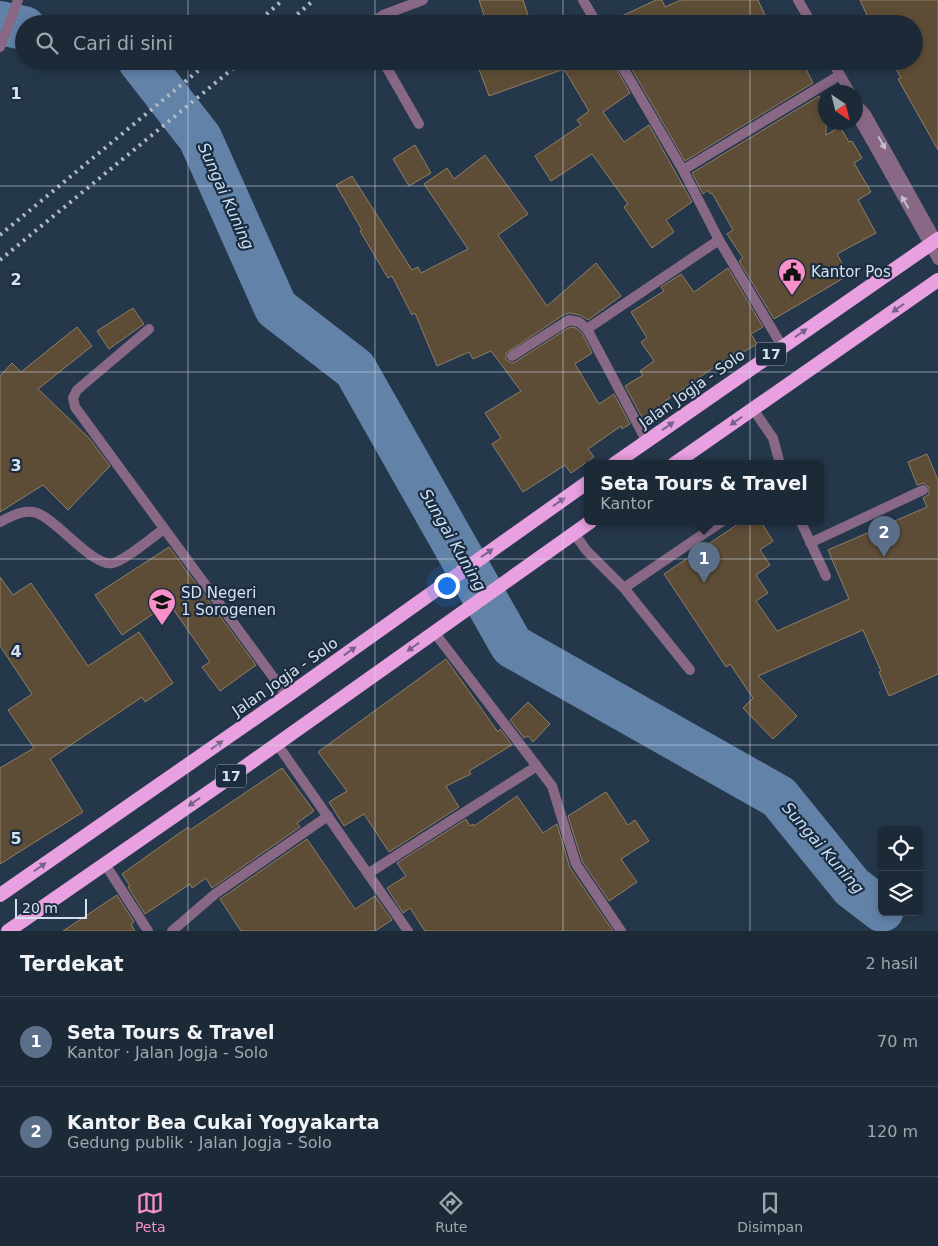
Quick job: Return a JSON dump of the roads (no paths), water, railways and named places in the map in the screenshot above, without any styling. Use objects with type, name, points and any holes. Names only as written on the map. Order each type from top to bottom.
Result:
[{"type":"highway","name":"Jalan Jogja - Solo","points":[[620,460],[782,346],[935,242]]},
{"type":"highway","name":"17","points":[[680,460],[938,280]]},
{"type":"highway","name":"Jalan Jogja - Solo","points":[[0,895],[287,696],[584,485]]},
{"type":"highway","name":"17","points":[[8,931],[277,744],[586,525]]},
{"type":"street","points":[[0,47],[18,0]]},
{"type":"street","points":[[383,15],[424,0]]},
{"type":"street","points":[[583,0],[592,15]]},
{"type":"street","points":[[798,0],[807,15]]},
{"type":"street","points":[[387,70],[418,124]]},
{"type":"street","points":[[624,70],[683,170],[719,240],[782,346]]},
{"type":"street","points":[[837,70],[846,85]]},
{"type":"street","points":[[683,170],[840,75]]},
{"type":"street","points":[[863,111],[935,242],[938,260]]},
{"type":"street","points":[[587,329],[719,240]]},
{"type":"street","points":[[512,356],[569,320],[579,322],[587,329],[647,442]]},
{"type":"street","points":[[149,329],[77,390],[74,398],[75,407],[287,696]]},
{"type":"street","points":[[753,409],[773,438],[779,460]]},
{"type":"street","points":[[810,543],[923,490]]},
{"type":"street","points":[[0,522],[14,514],[37,513],[93,556],[102,562],[112,564],[164,529]]},
{"type":"street","points":[[624,588],[717,525]]},
{"type":"street","points":[[802,525],[826,576]]},
{"type":"street","points":[[574,533],[586,550],[624,588],[690,670]]},
{"type":"street","points":[[434,632],[552,786],[576,864],[621,931]]},
{"type":"street","points":[[277,744],[408,931]]},
{"type":"street","points":[[368,873],[537,766]]},
{"type":"street","points":[[172,931],[215,894],[328,816]]},
{"type":"street","points":[[105,864],[148,931]]},
{"type":"waterway","name":"Sungai Kuning","points":[[0,23],[15,26]]},
{"type":"waterway","name":"Sungai Kuning","points":[[147,70],[200,138],[276,308],[355,369],[512,646],[779,797],[852,887],[878,907]]},
{"type":"railway","points":[[266,15],[283,0]]},
{"type":"railway","points":[[296,15],[314,0]]},
{"type":"railway","points":[[0,235],[199,70]]},
{"type":"railway","points":[[0,260],[231,70]]},
{"type":"place","name":"Kantor Pos","points":[[792,296]]},
{"type":"place","name":"Kantor Bea Cukai Yogyakarta","points":[[884,557]]},
{"type":"place","name":"Seta Tours & Travel","points":[[704,583]]},
{"type":"place","name":"SD Negeri 1 Sorogenen","points":[[162,626]]}]
